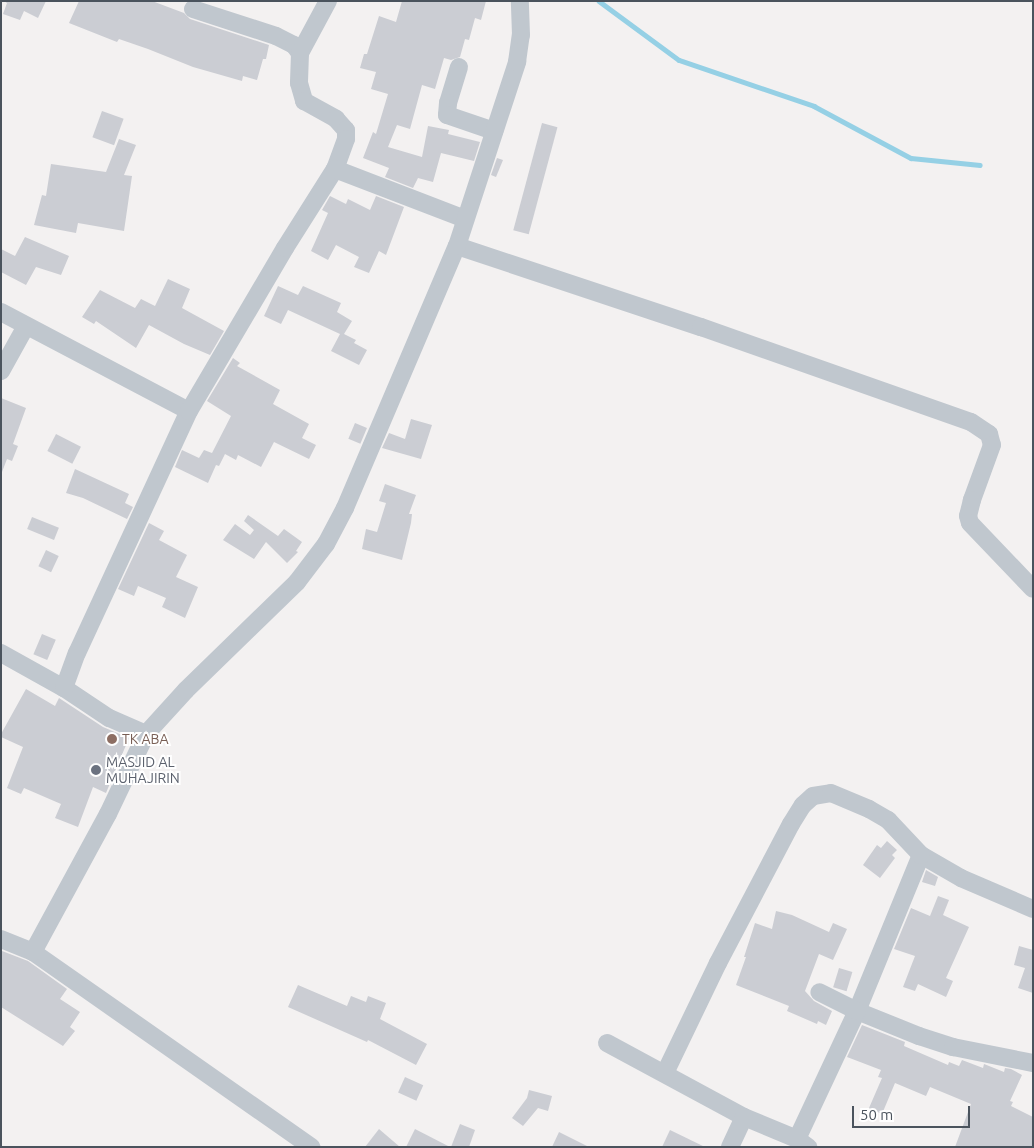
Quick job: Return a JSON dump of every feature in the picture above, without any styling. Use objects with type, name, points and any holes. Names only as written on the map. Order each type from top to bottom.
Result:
[{"type":"street","points":[[64,688],[77,653],[189,411],[285,248],[335,169],[346,139],[346,130],[336,119],[304,101],[299,82],[300,52],[328,1]]},
{"type":"street","points":[[33,952],[108,814],[146,734],[186,690],[297,582],[326,544],[345,508],[457,246],[464,219],[517,62],[521,35],[520,1]]},
{"type":"street","points":[[193,9],[276,36],[294,45],[300,52]]},
{"type":"street","points":[[460,67],[448,104],[447,115],[494,131]]},
{"type":"street","points":[[335,169],[464,219]]},
{"type":"street","points":[[457,246],[701,327],[977,426],[990,434],[992,445],[972,500],[968,516],[970,523],[1033,588]]},
{"type":"street","points":[[1,312],[189,411]]},
{"type":"street","points":[[1,371],[26,326]]},
{"type":"street","points":[[1,653],[64,688],[109,718],[146,734]]},
{"type":"street","points":[[665,1073],[718,963],[791,824],[803,805],[813,796],[831,793],[869,809],[888,820],[921,855],[969,881],[1033,909]]},
{"type":"street","points":[[607,1043],[744,1117],[803,1143],[921,855]]},
{"type":"street","points":[[2,942],[33,952],[311,1147]]},
{"type":"street","points":[[819,992],[857,1011],[919,1036],[953,1047],[1033,1062]]},
{"type":"street","points":[[730,1147],[744,1117]]},
{"type":"building","points":[[4,1],[46,1],[38,18],[24,11],[20,20],[3,14],[7,3]]},
{"type":"building","points":[[79,1],[152,1],[184,13],[190,19],[269,45],[266,59],[263,59],[257,80],[243,76],[242,81],[193,67],[148,49],[119,39],[117,42],[69,23]]},
{"type":"building","points":[[402,1],[486,1],[481,20],[475,18],[469,40],[465,39],[460,57],[451,60],[444,58],[435,89],[422,85],[410,129],[397,125],[388,147],[422,157],[428,126],[449,130],[448,134],[480,142],[474,161],[441,153],[433,182],[418,178],[413,188],[385,177],[389,168],[363,158],[373,132],[376,134],[388,94],[371,89],[376,72],[360,68],[364,54],[367,54],[379,16],[396,22]]},
{"type":"building","points":[[102,111],[124,119],[114,145],[92,137]]},
{"type":"building","points":[[542,123],[557,127],[529,234],[513,230]]},
{"type":"building","points":[[119,139],[136,145],[124,175],[132,176],[124,231],[78,223],[76,233],[34,225],[42,195],[46,196],[51,164],[106,172]]},
{"type":"building","points":[[497,158],[503,160],[496,177],[491,175]]},
{"type":"building","points":[[330,196],[346,204],[348,199],[370,210],[376,196],[404,207],[386,255],[379,251],[369,273],[354,267],[359,257],[336,245],[328,260],[311,251],[328,213],[322,210]]},
{"type":"building","points":[[25,237],[69,256],[61,275],[36,267],[26,285],[1,272],[1,249],[15,256]]},
{"type":"building","points":[[168,279],[190,289],[182,308],[224,331],[210,355],[184,344],[149,325],[136,348],[96,321],[94,324],[82,317],[100,290],[135,308],[141,299],[155,306]]},
{"type":"building","points":[[278,286],[298,295],[303,286],[341,303],[337,312],[352,321],[344,334],[356,340],[354,343],[367,350],[359,365],[331,351],[340,334],[288,310],[281,324],[264,316]]},
{"type":"building","points":[[233,358],[240,363],[237,366],[280,390],[273,404],[309,424],[302,438],[316,445],[309,459],[274,442],[261,467],[238,455],[236,460],[225,454],[219,466],[216,465],[208,483],[175,467],[182,450],[199,458],[204,450],[212,453],[231,416],[207,401]]},
{"type":"building","points":[[1,398],[26,408],[13,444],[18,446],[12,461],[7,459],[2,472]]},
{"type":"building","points":[[411,419],[432,425],[421,459],[382,448],[389,433],[405,439]]},
{"type":"building","points":[[355,423],[367,428],[360,444],[348,439]]},
{"type":"building","points":[[56,434],[81,447],[72,464],[47,451]]},
{"type":"building","points":[[75,469],[129,494],[125,503],[133,507],[127,519],[83,498],[66,493]]},
{"type":"building","points":[[385,484],[416,495],[409,514],[412,514],[411,523],[402,560],[362,549],[366,529],[377,532],[386,503],[379,501]]},
{"type":"building","points":[[248,515],[278,536],[284,529],[302,542],[296,551],[298,552],[287,563],[266,542],[254,559],[223,540],[235,524],[250,535],[254,530],[244,521]]},
{"type":"building","points":[[32,517],[59,528],[54,540],[27,529]]},
{"type":"building","points":[[149,523],[164,531],[159,540],[187,555],[176,577],[198,587],[185,618],[162,607],[166,598],[138,586],[134,596],[118,589]]},
{"type":"building","points":[[46,550],[59,556],[51,572],[38,566]]},
{"type":"building","points":[[42,634],[56,640],[47,660],[33,654]]},
{"type":"building","points":[[26,689],[55,706],[59,698],[103,727],[129,738],[106,793],[93,787],[78,827],[55,818],[61,804],[24,788],[21,794],[7,788],[23,747],[1,737],[1,734]]},
{"type":"building","points":[[887,841],[897,850],[892,855],[895,858],[880,878],[863,865],[877,845],[881,848]]},
{"type":"building","points":[[926,870],[938,877],[935,886],[922,882]]},
{"type":"building","points":[[938,896],[949,900],[943,915],[969,927],[946,978],[953,981],[946,997],[918,984],[915,991],[903,987],[915,956],[894,949],[911,908],[930,916]]},
{"type":"building","points":[[776,911],[792,915],[829,932],[833,923],[847,929],[833,960],[819,954],[805,991],[814,1001],[832,1011],[826,1025],[818,1021],[817,1024],[787,1011],[789,1006],[736,985],[755,923],[772,929]]},
{"type":"building","points":[[1019,946],[1033,950],[1033,993],[1018,988],[1025,968],[1014,965]]},
{"type":"building","points":[[2,951],[28,961],[67,989],[60,999],[80,1012],[70,1027],[75,1031],[63,1046],[1,1007]]},
{"type":"building","points":[[839,968],[852,972],[847,991],[833,987]]},
{"type":"building","points":[[298,985],[347,1006],[351,996],[366,1002],[368,996],[386,1003],[380,1019],[427,1044],[416,1065],[368,1040],[367,1042],[288,1007]]},
{"type":"building","points":[[862,1025],[905,1042],[904,1046],[948,1065],[949,1062],[959,1066],[962,1060],[983,1068],[984,1064],[1004,1072],[1005,1068],[1011,1069],[1022,1075],[1010,1101],[1013,1102],[1011,1106],[1033,1117],[1033,1147],[955,1147],[971,1104],[930,1087],[926,1096],[895,1083],[882,1114],[869,1108],[882,1078],[878,1077],[881,1070],[847,1057]]},
{"type":"building","points":[[405,1077],[423,1085],[416,1101],[398,1093]]},
{"type":"building","points":[[529,1090],[552,1096],[548,1111],[538,1108],[523,1126],[512,1118],[527,1098]]},
{"type":"building","points":[[460,1124],[475,1130],[469,1147],[451,1147]]},
{"type":"building","points":[[379,1129],[400,1147],[365,1147]]},
{"type":"building","points":[[415,1129],[450,1147],[406,1147]]},
{"type":"building","points":[[670,1130],[705,1147],[662,1147]]},
{"type":"building","points":[[559,1132],[589,1147],[552,1147]]},
{"type":"waterway","points":[[599,1],[679,60],[814,106],[911,158],[980,165]]},
{"type":"place","name":"TK ABA","points":[[112,739]]},
{"type":"place","name":"MASJID AL MUHAJIRIN","points":[[96,770]]}]
